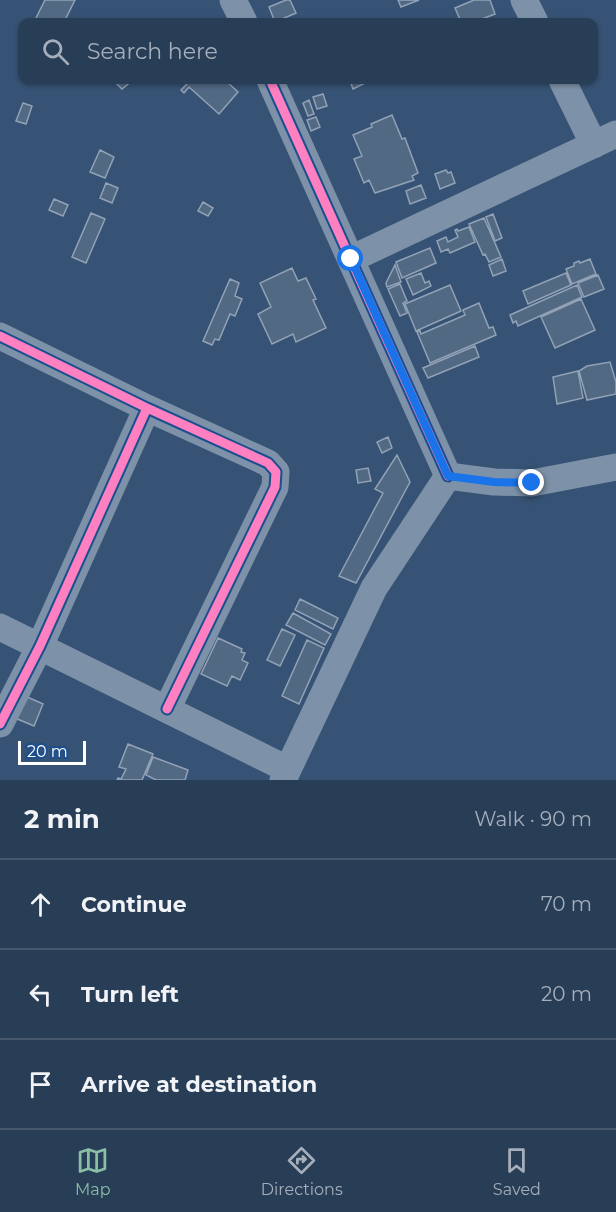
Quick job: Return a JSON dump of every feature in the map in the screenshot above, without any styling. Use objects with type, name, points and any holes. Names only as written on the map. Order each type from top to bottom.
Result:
[{"type":"street","points":[[233,0],[242,18]]},
{"type":"street","points":[[524,0],[533,18]]},
{"type":"street","points":[[272,84],[448,476]]},
{"type":"street","points":[[351,259],[605,139],[565,84]]},
{"type":"street","points":[[0,336],[147,408],[268,463],[276,472],[275,487],[167,709]]},
{"type":"street","points":[[0,724],[40,646],[147,408]]},
{"type":"street","points":[[448,476],[494,482],[532,483],[616,467]]},
{"type":"street","points":[[0,627],[167,709],[285,775],[374,588],[448,476]]},
{"type":"building","points":[[45,0],[75,0],[66,18],[36,18]]},
{"type":"building","points":[[290,0],[296,13],[284,18],[273,18],[269,7]]},
{"type":"building","points":[[398,0],[419,0],[401,7]]},
{"type":"building","points":[[474,0],[490,0],[495,14],[484,18],[459,18],[455,8]]},
{"type":"building","points":[[117,84],[128,84],[122,89]]},
{"type":"building","points":[[187,84],[229,84],[238,92],[219,114],[189,87],[184,93],[181,90]]},
{"type":"building","points":[[351,84],[363,84],[353,89]]},
{"type":"building","points":[[323,94],[327,106],[317,109],[313,97]]},
{"type":"building","points":[[309,100],[314,114],[308,116],[303,103]]},
{"type":"building","points":[[23,103],[32,106],[26,124],[16,121]]},
{"type":"building","points":[[392,115],[402,139],[405,138],[418,173],[412,176],[414,180],[375,193],[369,180],[364,183],[354,159],[362,156],[353,135]]},
{"type":"building","points":[[316,117],[320,127],[311,131],[307,120]]},
{"type":"building","points":[[100,150],[114,157],[105,178],[90,172]]},
{"type":"building","points":[[446,170],[448,173],[451,172],[455,183],[440,189],[435,174]]},
{"type":"building","points":[[106,183],[118,188],[112,203],[100,198]]},
{"type":"building","points":[[421,185],[426,198],[410,204],[406,191]]},
{"type":"building","points":[[54,199],[68,205],[63,216],[49,210]]},
{"type":"building","points":[[203,202],[213,208],[208,216],[198,211]]},
{"type":"building","points":[[91,213],[105,219],[86,263],[72,257]]},
{"type":"building","points":[[493,214],[502,238],[495,241],[486,217]]},
{"type":"building","points":[[484,218],[501,257],[489,262],[485,254],[483,255],[469,224]]},
{"type":"building","points":[[469,227],[475,242],[450,253],[448,249],[441,252],[437,241],[446,237],[448,242],[458,237],[455,230]]},
{"type":"building","points":[[430,248],[436,263],[402,278],[396,262]]},
{"type":"building","points":[[502,259],[506,271],[493,276],[489,265]]},
{"type":"building","points":[[590,259],[596,274],[572,284],[566,269],[574,266],[574,263]]},
{"type":"building","points":[[395,265],[401,282],[387,287],[386,283]]},
{"type":"building","points":[[292,268],[298,281],[306,278],[326,328],[296,342],[293,334],[272,344],[258,314],[271,307],[260,283]]},
{"type":"building","points":[[421,273],[425,283],[429,281],[431,286],[413,295],[406,279]]},
{"type":"building","points":[[566,273],[571,285],[528,304],[523,291]]},
{"type":"building","points":[[598,275],[604,289],[584,297],[578,283]]},
{"type":"building","points":[[230,279],[239,283],[235,296],[242,299],[235,316],[230,314],[219,340],[215,339],[212,345],[203,341]]},
{"type":"building","points":[[400,284],[407,301],[403,303],[407,313],[400,316],[388,289]]},
{"type":"building","points":[[450,285],[461,311],[416,331],[405,304]]},
{"type":"building","points":[[577,285],[582,297],[518,326],[516,321],[513,323],[510,315]]},
{"type":"building","points":[[581,299],[595,330],[555,348],[541,317]]},
{"type":"building","points":[[479,303],[489,328],[493,327],[496,335],[430,363],[417,332],[420,331],[421,334],[465,315],[463,310]]},
{"type":"building","points":[[475,346],[479,357],[428,378],[423,368]]},
{"type":"building","points":[[610,362],[616,382],[616,394],[587,400],[579,371],[587,366]]},
{"type":"building","points":[[578,371],[583,398],[557,404],[553,377]]},
{"type":"building","points":[[388,437],[392,448],[382,453],[377,442]]},
{"type":"building","points":[[397,455],[410,482],[356,583],[339,576],[383,493],[375,489]]},
{"type":"building","points":[[368,468],[371,481],[358,483],[356,470]]},
{"type":"building","points":[[300,599],[338,618],[333,629],[295,610]]},
{"type":"building","points":[[293,613],[331,634],[325,645],[286,625]]},
{"type":"building","points":[[282,629],[295,635],[280,666],[267,660]]},
{"type":"building","points":[[218,638],[242,649],[241,652],[245,653],[242,660],[248,663],[240,680],[232,676],[227,686],[201,674]]},
{"type":"building","points":[[307,640],[324,648],[299,704],[282,696]]},
{"type":"building","points":[[25,696],[43,704],[34,726],[15,718]]},
{"type":"building","points":[[128,744],[153,754],[142,780],[117,780],[121,779],[126,769],[119,767]]},
{"type":"building","points":[[153,757],[188,770],[185,780],[156,780],[146,775]]},
{"type":"cycle path","points":[[272,84],[448,476]]},
{"type":"cycle path","points":[[0,336],[147,408],[40,646],[0,724]]},
{"type":"cycle path","points":[[147,408],[268,463],[276,472],[275,487],[167,709]]},
{"type":"route","points":[[351,259],[448,476],[494,482],[532,483]]}]
